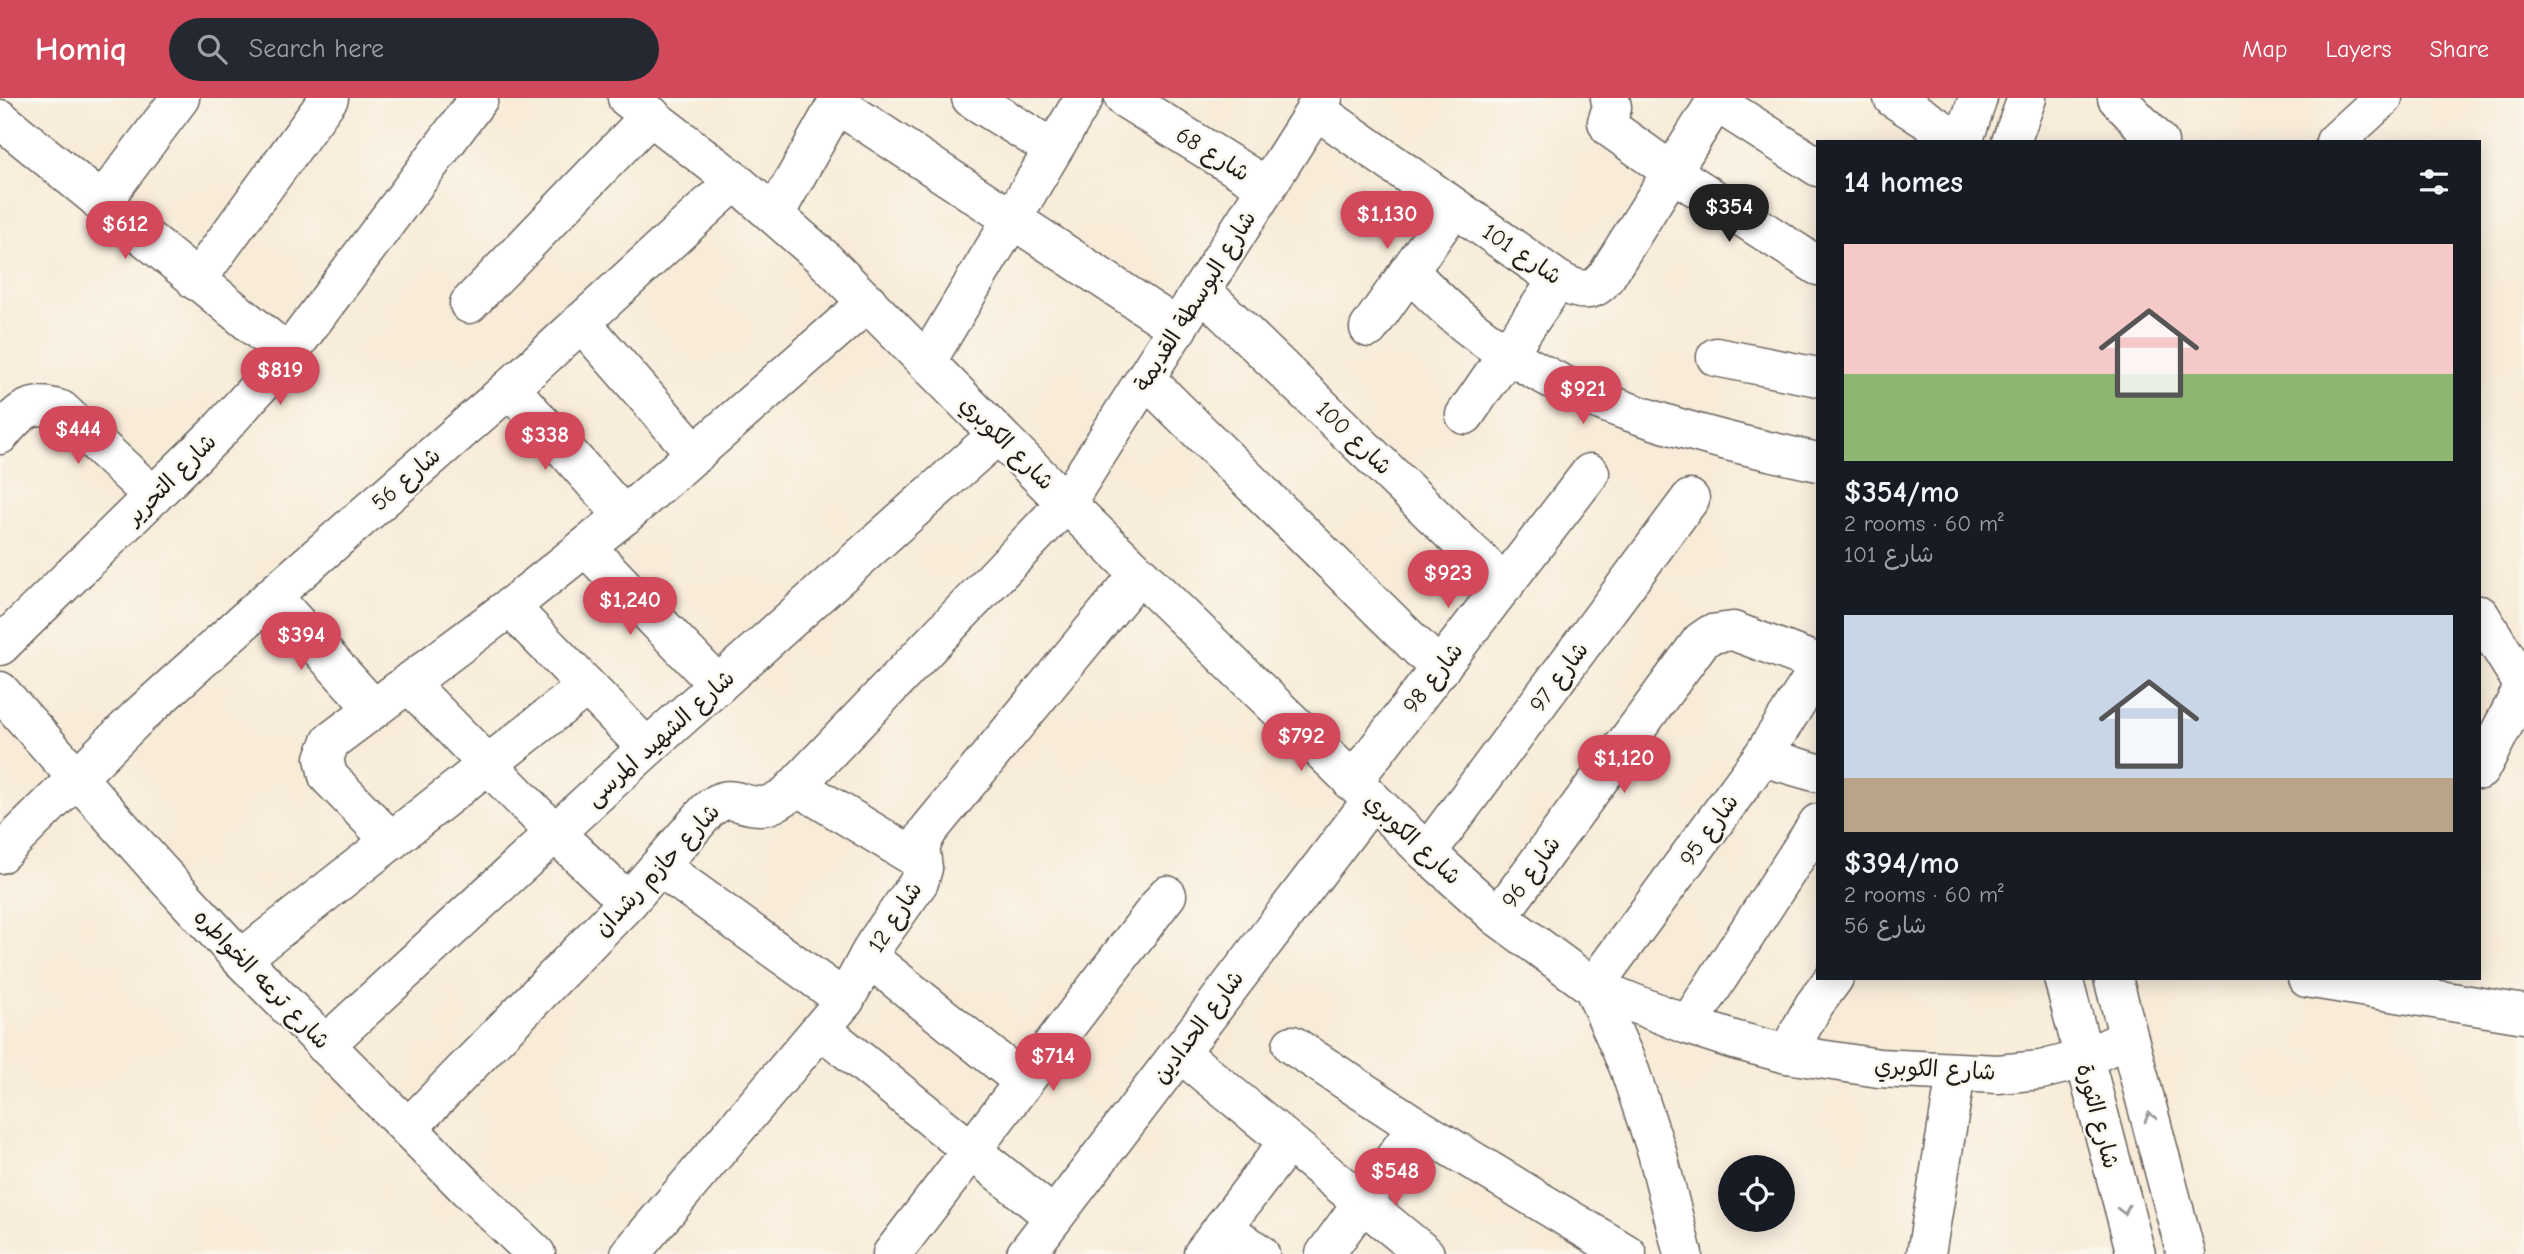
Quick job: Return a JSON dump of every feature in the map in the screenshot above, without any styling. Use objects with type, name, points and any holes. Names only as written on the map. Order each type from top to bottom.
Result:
[{"type":"street","points":[[101,203],[180,98]]},
{"type":"street","points":[[196,281],[329,98]]},
{"type":"street","name":"شارع التحرير","points":[[0,646],[219,432],[288,355],[479,98]]},
{"type":"street","points":[[971,98],[1053,149]]},
{"type":"street","points":[[927,360],[1084,98]]},
{"type":"street","name":"شارع 68","points":[[1124,98],[1267,187]]},
{"type":"street","points":[[1610,98],[1612,107],[1607,122],[1610,128],[1672,172],[1816,266]]},
{"type":"street","points":[[1893,98],[1959,140]]},
{"type":"street","points":[[1963,140],[1979,98]]},
{"type":"street","points":[[2012,140],[2027,98]]},
{"type":"street","points":[[2117,98],[2157,140]]},
{"type":"street","points":[[2337,140],[2383,98]]},
{"type":"street","points":[[1672,172],[1717,100],[1816,166]]},
{"type":"street","points":[[775,214],[838,101],[1178,328]]},
{"type":"street","name":"شارع البوسطة القديمة","points":[[1066,503],[1319,104]]},
{"type":"street","name":"شارع 101","points":[[1319,104],[1454,207],[1577,290],[1594,288],[1607,275],[1672,172]]},
{"type":"street","points":[[469,304],[639,107]]},
{"type":"street","name":"شارع الكوبري","points":[[639,107],[775,214],[868,302],[997,435],[1427,853],[1498,917],[1593,987],[1688,1025],[1787,1054],[1879,1068],[1956,1074],[2041,1070],[2083,1059],[2128,1038]]},
{"type":"street","points":[[0,119],[288,355]]},
{"type":"street","name":"شارع 56","points":[[0,854],[138,717],[510,388],[735,181]]},
{"type":"street","points":[[1369,328],[1454,207]]},
{"type":"street","points":[[1409,271],[1472,330],[1550,379],[1597,399],[1719,440],[1816,462]]},
{"type":"street","points":[[1465,415],[1558,279]]},
{"type":"street","name":"شارع 100","points":[[1202,291],[1505,585]]},
{"type":"street","points":[[391,841],[328,776],[324,758],[331,741],[510,607],[624,516],[868,302]]},
{"type":"street","points":[[581,322],[696,454]]},
{"type":"street","points":[[1716,357],[1816,377]]},
{"type":"street","points":[[1146,379],[1440,669]]},
{"type":"street","points":[[510,388],[624,516]]},
{"type":"street","points":[[0,435],[19,412],[32,406],[47,405],[61,410],[153,496]]},
{"type":"street","name":"شارع الشهيد المرسى","points":[[325,1045],[647,748],[997,435]]},
{"type":"street","name":"شارع 98","points":[[1362,791],[1440,669],[1590,473]]},
{"type":"street","name":"شارع 97","points":[[1427,853],[1690,499]]},
{"type":"street","name":"شارع حازم رشدان","points":[[408,1128],[628,902],[715,804],[731,799],[762,807],[775,803],[797,786],[1066,503]]},
{"type":"street","points":[[586,547],[718,685]]},
{"type":"street","name":"شارع 12","points":[[630,1254],[845,1000],[868,957],[919,882],[922,875],[920,846],[928,831],[1139,574]]},
{"type":"street","points":[[272,596],[374,709]]},
{"type":"street","points":[[510,607],[647,748]]},
{"type":"street","points":[[2481,617],[2524,686],[2481,768]]},
{"type":"street","name":"شارع 96","points":[[1498,917],[1694,650],[1711,634],[1721,631],[1744,634],[1816,662]]},
{"type":"street","name":"شارع 95","points":[[1593,987],[1762,757],[1816,672]]},
{"type":"street","points":[[408,683],[555,833],[628,902]]},
{"type":"street","points":[[241,959],[586,687]]},
{"type":"street","name":"شارع ترعه الخواطره","points":[[0,691],[241,959],[536,1254]]},
{"type":"street","points":[[1762,757],[1816,772]]},
{"type":"street","points":[[797,786],[921,861]]},
{"type":"street","name":"شارع الحدادين","points":[[1026,1254],[1179,1052],[1362,791]]},
{"type":"street","points":[[1688,1025],[1816,826]]},
{"type":"street","points":[[660,867],[845,1000]]},
{"type":"street","points":[[892,1254],[1167,895]]},
{"type":"street","points":[[868,957],[1024,1082]]},
{"type":"street","points":[[1787,1054],[1814,1005],[1833,980]]},
{"type":"street","name":"شارع الثورة","points":[[2063,980],[2136,1254]]},
{"type":"street","points":[[2114,980],[2186,1254]]},
{"type":"street","points":[[2331,980],[2369,983],[2524,1014]]},
{"type":"street","points":[[1593,987],[1637,1092],[1657,1152],[1685,1254]]},
{"type":"street","points":[[821,1029],[1054,1217]]},
{"type":"street","points":[[1292,1045],[1417,1127],[1627,1254]]},
{"type":"street","points":[[1179,1052],[1425,1254]]},
{"type":"street","points":[[1926,1254],[1956,1074]]},
{"type":"street","points":[[1325,1254],[1417,1127]]},
{"type":"street","points":[[1260,1254],[1213,1241],[1288,1142]]}]
